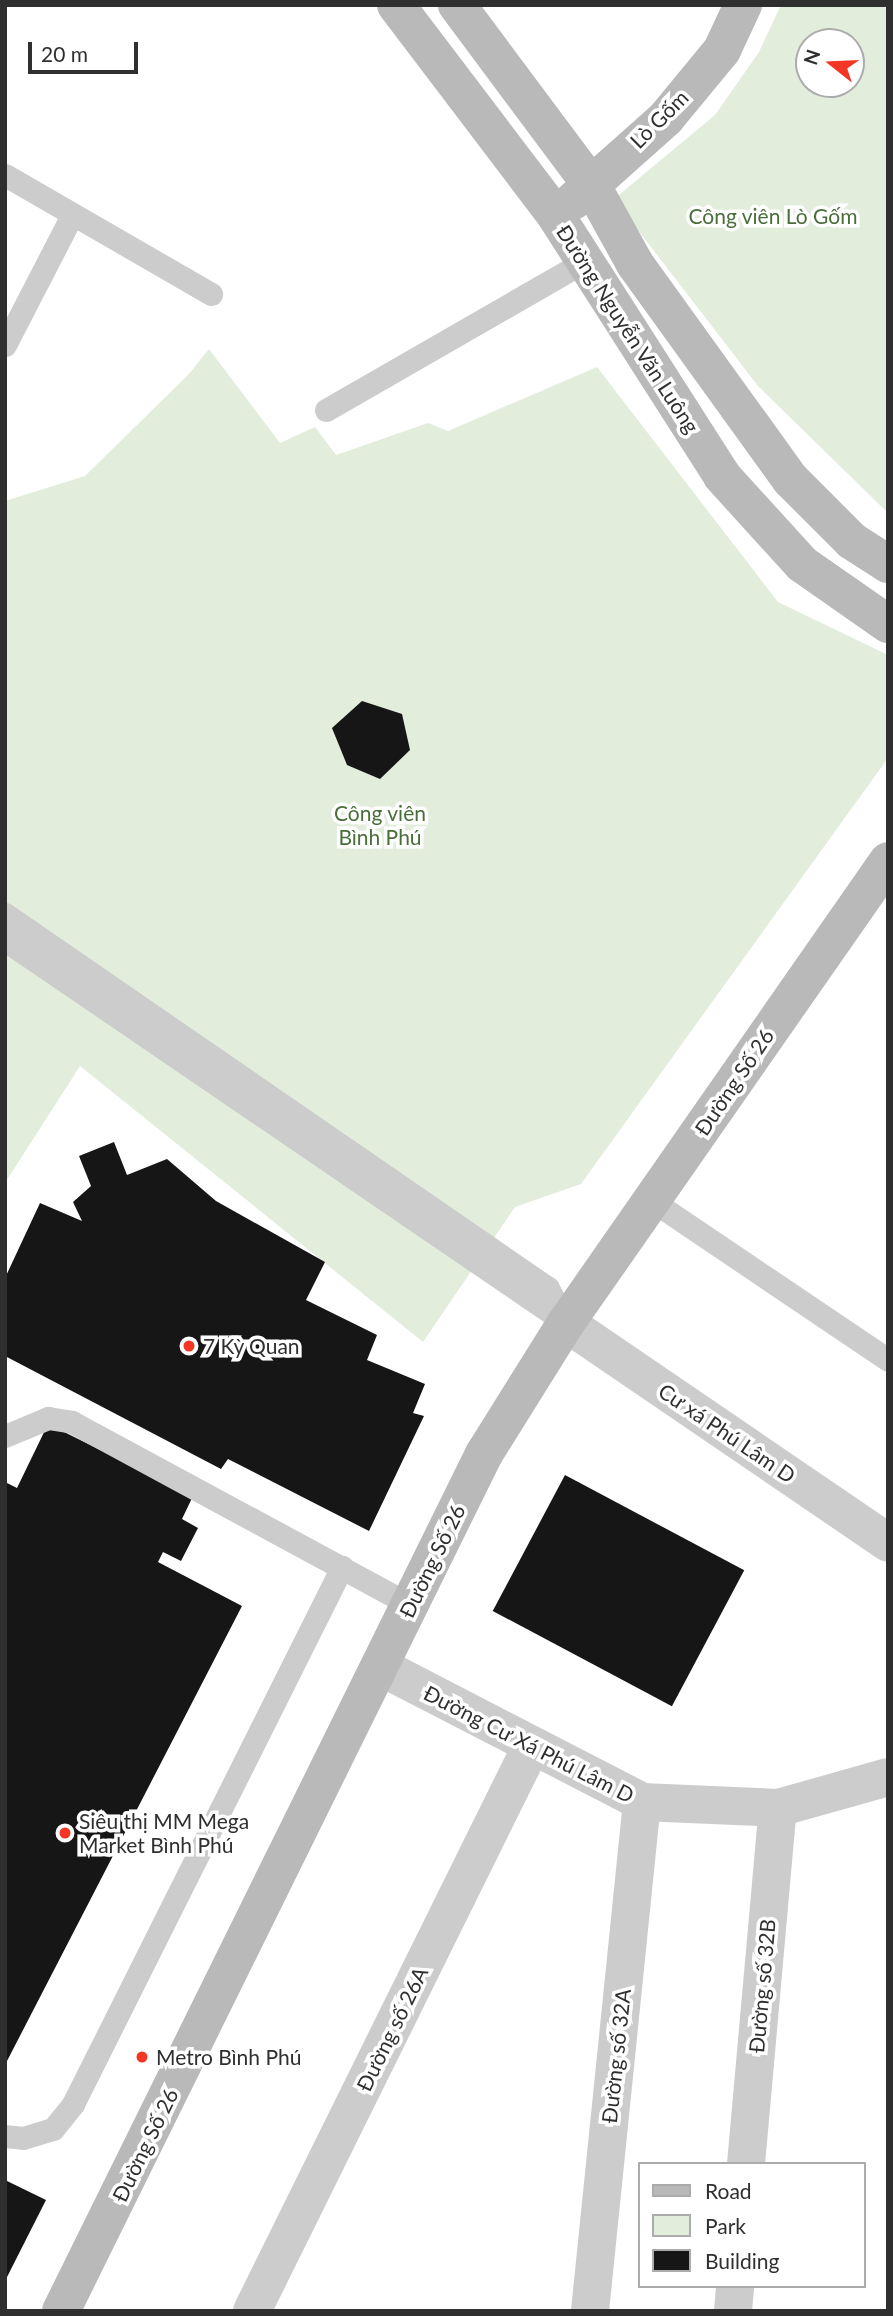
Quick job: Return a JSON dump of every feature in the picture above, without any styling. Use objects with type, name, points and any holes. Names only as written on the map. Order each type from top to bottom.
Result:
[{"type":"street","name":"Đường Nguyễn Văn Luông","points":[[396,5],[555,216],[722,476],[802,564],[888,624]]},
{"type":"street","name":"Đường Nguyễn Văn Luông","points":[[457,5],[592,186],[635,264],[791,480],[852,541],[888,564]]},
{"type":"street","name":"Lò Gốm","points":[[555,216],[666,118],[722,50],[743,5]]},
{"type":"street","name":"Đường Số 26","points":[[61,2311],[484,1454],[566,1323],[654,1202],[888,860]]},
{"type":"street","name":"Cư xá Phú Lâm D","points":[[566,1323],[888,1543]]},
{"type":"street","name":"Đường Cư Xá Phú Lâm D","points":[[381,1667],[531,1748],[642,1802],[778,1808],[888,1777]]},
{"type":"street","name":"Đường số 26A","points":[[252,2311],[531,1748]]},
{"type":"street","name":"Đường số 32A","points":[[590,2311],[642,1802]]},
{"type":"street","name":"Đường số 32B","points":[[746,2162],[778,1808]]},
{"type":"street","points":[[733,2311],[736,2288]]},
{"type":"lane","points":[[5,175],[211,294]]},
{"type":"lane","points":[[5,345],[72,215]]},
{"type":"lane","points":[[326,410],[583,262]]},
{"type":"lane","points":[[5,914],[548,1288],[566,1323]]},
{"type":"lane","points":[[5,940],[566,1323]]},
{"type":"lane","points":[[654,1202],[888,1360]]},
{"type":"lane","points":[[5,1436],[48,1418],[72,1422],[410,1605]]},
{"type":"lane","points":[[5,2136],[23,2138],[52,2129],[73,2104],[342,1567]]},
{"type":"green space","name":"Công viên Lò Gốm","points":[[781,5],[888,5],[888,513],[758,386],[614,199],[715,115],[759,52]]},
{"type":"green space","name":"Công viên Bình Phú","points":[[209,349],[280,443],[315,427],[336,455],[428,423],[448,431],[597,367],[778,602],[888,655],[888,758],[581,1184],[515,1207],[423,1342],[80,1066],[5,1183],[5,501],[85,476],[189,374]]},
{"type":"building","points":[[362,701],[402,714],[410,750],[380,779],[347,765],[332,728]]},
{"type":"building","name":"7 Kỳ Quan","points":[[114,1142],[127,1175],[167,1159],[216,1201],[325,1262],[306,1300],[377,1335],[367,1360],[425,1384],[413,1413],[424,1416],[369,1531],[228,1459],[221,1469],[5,1356],[5,1278],[40,1203],[82,1221],[73,1202],[91,1186],[79,1156]]},
{"type":"building","name":"Siêu thị MM Mega Market Bình Phú","points":[[48,1424],[193,1496],[182,1519],[198,1528],[181,1561],[163,1552],[158,1562],[242,1606],[7,2061],[5,1482],[17,1488]]},
{"type":"building","points":[[565,1475],[744,1570],[672,1706],[493,1611]]},
{"type":"building","points":[[5,2180],[46,2200],[5,2281]]},
{"type":"place","name":"7 Kỳ Quan","points":[[189,1346]]},
{"type":"place","name":"Siêu thị MM Mega Market Bình Phú","points":[[65,1833]]},
{"type":"place","name":"Metro Bình Phú","points":[[142,2057]]}]
